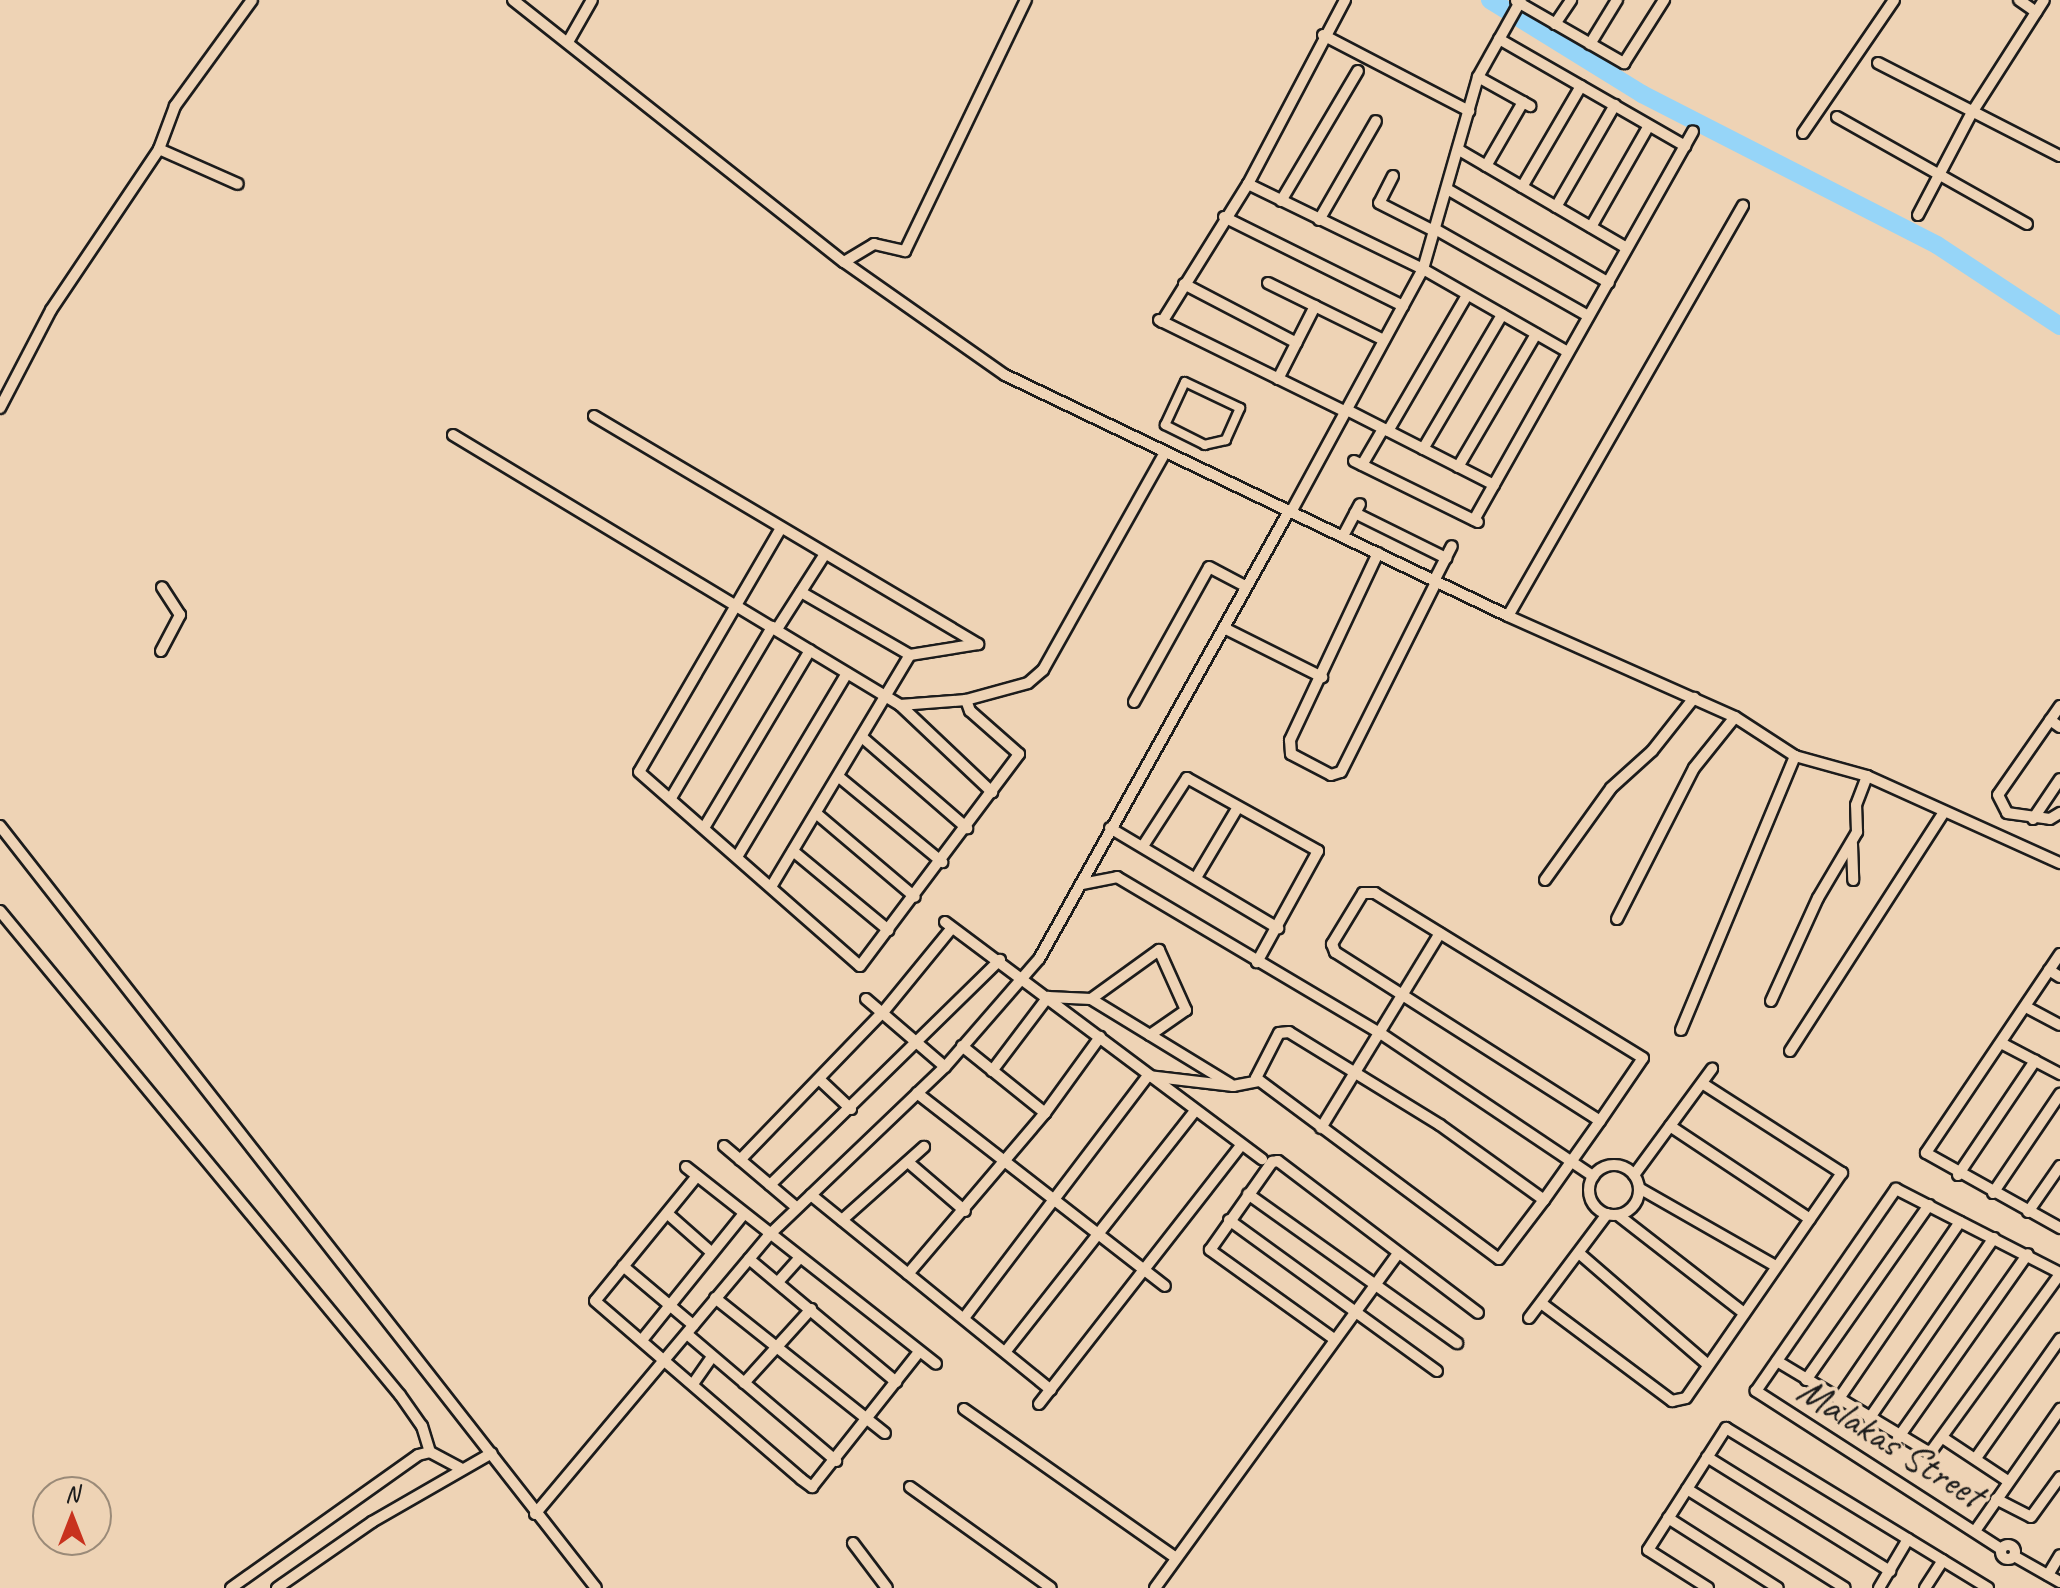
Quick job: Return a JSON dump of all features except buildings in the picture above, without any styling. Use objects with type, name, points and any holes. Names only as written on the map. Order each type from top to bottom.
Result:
[{"type":"street","points":[[0,408],[51,310],[159,149],[175,106],[252,0]]},
{"type":"street","points":[[513,0],[844,262],[1005,375],[1508,616],[1735,717],[1795,756],[1867,776],[2060,863]]},
{"type":"street","points":[[568,42],[592,0]]},
{"type":"street","points":[[844,262],[874,244],[905,251],[1026,0]]},
{"type":"street","points":[[1345,0],[1323,35],[1248,184],[1224,217],[1161,321],[1494,485]]},
{"type":"street","points":[[1555,24],[1571,0]]},
{"type":"street","points":[[1590,44],[1617,0]]},
{"type":"street","points":[[535,1514],[768,1236],[945,1067],[1024,976],[1082,884],[1110,828],[1245,586],[1290,512],[1423,269],[1478,77],[1516,5],[1624,63],[1664,0]]},
{"type":"street","points":[[1803,133],[1894,0]]},
{"type":"street","points":[[2019,0],[2036,12]]},
{"type":"street","points":[[1918,215],[1971,114],[2044,0]]},
{"type":"street","points":[[1323,35],[1469,111]]},
{"type":"street","points":[[1499,39],[1685,146]]},
{"type":"street","points":[[1878,63],[1971,114],[2060,156]]},
{"type":"street","points":[[1281,201],[1358,71]]},
{"type":"street","points":[[1478,77],[1526,104],[1486,166]]},
{"type":"street","points":[[1522,187],[1581,86]]},
{"type":"street","points":[[1556,207],[1615,105]]},
{"type":"street","points":[[1837,117],[2027,224]]},
{"type":"street","points":[[1319,220],[1376,121]]},
{"type":"street","points":[[1591,227],[1648,127]]},
{"type":"street","points":[[1467,295],[1385,430],[1358,463],[1476,521],[1693,132]]},
{"type":"street","points":[[159,149],[238,184]]},
{"type":"street","points":[[1459,150],[1627,248]]},
{"type":"street","points":[[1393,176],[1379,203],[1435,230],[1588,316]]},
{"type":"street","points":[[1248,184],[1423,269],[1568,352]]},
{"type":"street","points":[[1447,189],[1608,283]]},
{"type":"street","points":[[1508,616],[1743,205]]},
{"type":"street","points":[[1224,217],[1403,306]]},
{"type":"street","points":[[1268,283],[1384,340]]},
{"type":"street","points":[[1184,284],[1297,343]]},
{"type":"street","points":[[1278,379],[1315,306]]},
{"type":"street","points":[[1423,449],[1502,315]]},
{"type":"street","points":[[1458,467],[1536,334]]},
{"type":"street","points":[[1185,382],[1240,408],[1226,440],[1216,444],[1165,425],[1185,382]]},
{"type":"street","points":[[594,416],[978,644],[910,655],[801,592]]},
{"type":"street","points":[[453,435],[900,705],[992,792]]},
{"type":"street","points":[[900,705],[966,700],[1028,683],[1043,670],[1165,453]]},
{"type":"street","points":[[1343,536],[1358,508],[1446,558]]},
{"type":"street","points":[[781,528],[639,772],[860,966],[942,862],[1019,754],[970,711],[966,700]]},
{"type":"street","points":[[1378,553],[1289,748],[1336,775],[1452,546]]},
{"type":"street","points":[[671,798],[775,628],[825,554]]},
{"type":"street","points":[[1134,702],[1209,567],[1245,586]]},
{"type":"street","points":[[161,651],[180,615],[162,587]]},
{"type":"street","points":[[1224,628],[1322,677]]},
{"type":"street","points":[[704,828],[810,650]]},
{"type":"street","points":[[771,887],[888,698],[910,655]]},
{"type":"street","points":[[737,857],[847,673]]},
{"type":"street","points":[[1545,880],[1611,788],[1652,751],[1694,698]]},
{"type":"street","points":[[2060,706],[1998,795],[2007,813],[2033,819],[2060,813]]},
{"type":"street","points":[[1617,919],[1694,768],[1735,717]]},
{"type":"street","points":[[2050,720],[2060,727]]},
{"type":"street","points":[[863,738],[967,828]]},
{"type":"street","points":[[1681,1030],[1795,756]]},
{"type":"street","points":[[1853,880],[1852,844],[1867,776]]},
{"type":"street","points":[[839,777],[942,862]]},
{"type":"street","points":[[1143,846],[1187,778],[1318,851],[1257,962]]},
{"type":"street","points":[[2033,819],[2060,779]]},
{"type":"street","points":[[1197,876],[1238,807]]},
{"type":"street","points":[[1790,1051],[1944,812]]},
{"type":"street","points":[[817,814],[915,897]]},
{"type":"street","points":[[0,826],[492,1453],[535,1514],[596,1588]]},
{"type":"street","points":[[1110,828],[1197,876],[1278,928]]},
{"type":"street","points":[[1771,1001],[1818,898],[1852,844]]},
{"type":"street","points":[[793,851],[888,930]]},
{"type":"street","points":[[1082,884],[1117,877],[1380,1033],[1593,1176]]},
{"type":"street","points":[[1544,1200],[1356,1073],[1285,1031],[1256,1070],[1259,1081],[1494,1258],[1502,1257],[1544,1200],[1570,1161],[1600,1121],[1643,1058],[1638,1051],[1367,892],[1332,944],[1341,956],[1600,1121]]},
{"type":"street","points":[[0,911],[400,1395],[422,1426],[430,1452],[460,1468]]},
{"type":"street","points":[[740,1160],[884,1011],[949,925],[1024,976],[1148,1076],[1262,1159]]},
{"type":"street","points":[[1321,1128],[1440,933]]},
{"type":"street","points":[[1091,999],[1159,950],[1186,1010],[1150,1035]]},
{"type":"street","points":[[2060,954],[1927,1150],[1931,1160],[2060,1228]]},
{"type":"street","points":[[770,1185],[920,1044],[1000,960]]},
{"type":"street","points":[[2049,970],[2060,977]]},
{"type":"street","points":[[1048,997],[1091,999],[1233,1086]]},
{"type":"street","points":[[992,1071],[1048,997]]},
{"type":"street","points":[[866,999],[884,1011],[945,1067]]},
{"type":"street","points":[[2026,1007],[2060,1025]]},
{"type":"street","points":[[908,1274],[965,1211],[1045,1113],[1100,1037]]},
{"type":"street","points":[[2001,1043],[2060,1074]]},
{"type":"street","points":[[962,1046],[1045,1113]]},
{"type":"street","points":[[1958,1175],[2035,1061]]},
{"type":"street","points":[[1634,1175],[1712,1069]]},
{"type":"street","points":[[1148,1076],[1233,1086],[1259,1081]]},
{"type":"street","points":[[964,1318],[1148,1076]]},
{"type":"street","points":[[819,1079],[851,1109]]},
{"type":"street","points":[[1541,1303],[1678,1404],[1744,1313],[1774,1265],[1840,1179],[1840,1167],[1702,1083]]},
{"type":"street","points":[[917,1093],[1165,1286]]},
{"type":"street","points":[[1993,1193],[2060,1094]]},
{"type":"street","points":[[1006,1351],[1195,1111]]},
{"type":"street","points":[[1670,1126],[1810,1219]]},
{"type":"street","points":[[1039,1404],[1241,1145]]},
{"type":"street","points":[[724,1146],[796,1207]]},
{"type":"street","points":[[842,1220],[924,1147]]},
{"type":"street","points":[[1334,1339],[1213,1255],[1212,1243],[1248,1194],[1278,1161],[1396,1256],[1478,1313]]},
{"type":"street","points":[[908,1162],[965,1211]]},
{"type":"street","points":[[1529,1318],[1612,1214],[1636,1203],[1639,1188],[1634,1175],[1613,1165],[1593,1176]]},
{"type":"street","points":[[2028,1212],[2060,1166]]},
{"type":"street","points":[[686,1167],[742,1216],[936,1364]]},
{"type":"street","points":[[697,1176],[595,1301],[812,1487],[836,1461],[919,1352]]},
{"type":"street","points":[[1593,1176],[1590,1199],[1744,1313]]},
{"type":"street","points":[[1639,1188],[1774,1265]]},
{"type":"street","name":"Malakas Street","points":[[1929,1205],[1896,1189],[1777,1361],[1757,1396],[1975,1531],[2001,1549],[2006,1559],[2014,1556],[2048,1575]]},
{"type":"street","points":[[1248,1194],[1457,1343]]},
{"type":"street","points":[[811,1195],[1051,1390]]},
{"type":"street","points":[[1777,1361],[1806,1380],[1869,1419],[1898,1438],[1925,1453],[1943,1438],[2060,1273],[1929,1205],[1806,1380]]},
{"type":"street","points":[[668,1214],[711,1252]]},
{"type":"street","points":[[642,1340],[742,1216]]},
{"type":"street","points":[[1229,1220],[1437,1371]]},
{"type":"street","points":[[1838,1400],[1960,1222]]},
{"type":"street","points":[[1869,1419],[1994,1238]]},
{"type":"street","points":[[1580,1254],[1707,1364]]},
{"type":"street","points":[[1898,1438],[2028,1254]]},
{"type":"street","points":[[1155,1588],[1396,1256]]},
{"type":"street","points":[[749,1259],[896,1382]]},
{"type":"street","points":[[778,1282],[799,1259]]},
{"type":"street","points":[[623,1266],[671,1306],[712,1357],[836,1461]]},
{"type":"street","points":[[715,1298],[885,1433]]},
{"type":"street","points":[[744,1383],[811,1309]]},
{"type":"street","points":[[1976,1458],[2060,1339]]},
{"type":"street","points":[[693,1384],[712,1357]]},
{"type":"street","points":[[964,1409],[1176,1558]]},
{"type":"street","points":[[1975,1531],[2060,1409]]},
{"type":"street","points":[[1708,1588],[1648,1550],[1726,1428],[1943,1560],[1972,1584],[1988,1588]]},
{"type":"street","points":[[1943,1438],[2008,1481]]},
{"type":"street","points":[[231,1588],[338,1509],[430,1452]]},
{"type":"street","points":[[277,1588],[460,1468],[492,1453]]},
{"type":"street","points":[[1707,1457],[1890,1571]]},
{"type":"street","points":[[1996,1499],[2031,1517],[2060,1477]]},
{"type":"street","points":[[910,1487],[1051,1588]]},
{"type":"street","points":[[1687,1489],[1845,1588]]},
{"type":"street","points":[[1668,1518],[1778,1588]]},
{"type":"street","points":[[1879,1588],[1908,1539]]},
{"type":"street","points":[[853,1543],[887,1588]]},
{"type":"street","points":[[2060,1555],[2048,1575],[2060,1582]]},
{"type":"street","points":[[1925,1588],[1943,1560]]},
{"type":"waterway","points":[[1490,0],[1642,94],[1937,245],[2060,326]]}]
